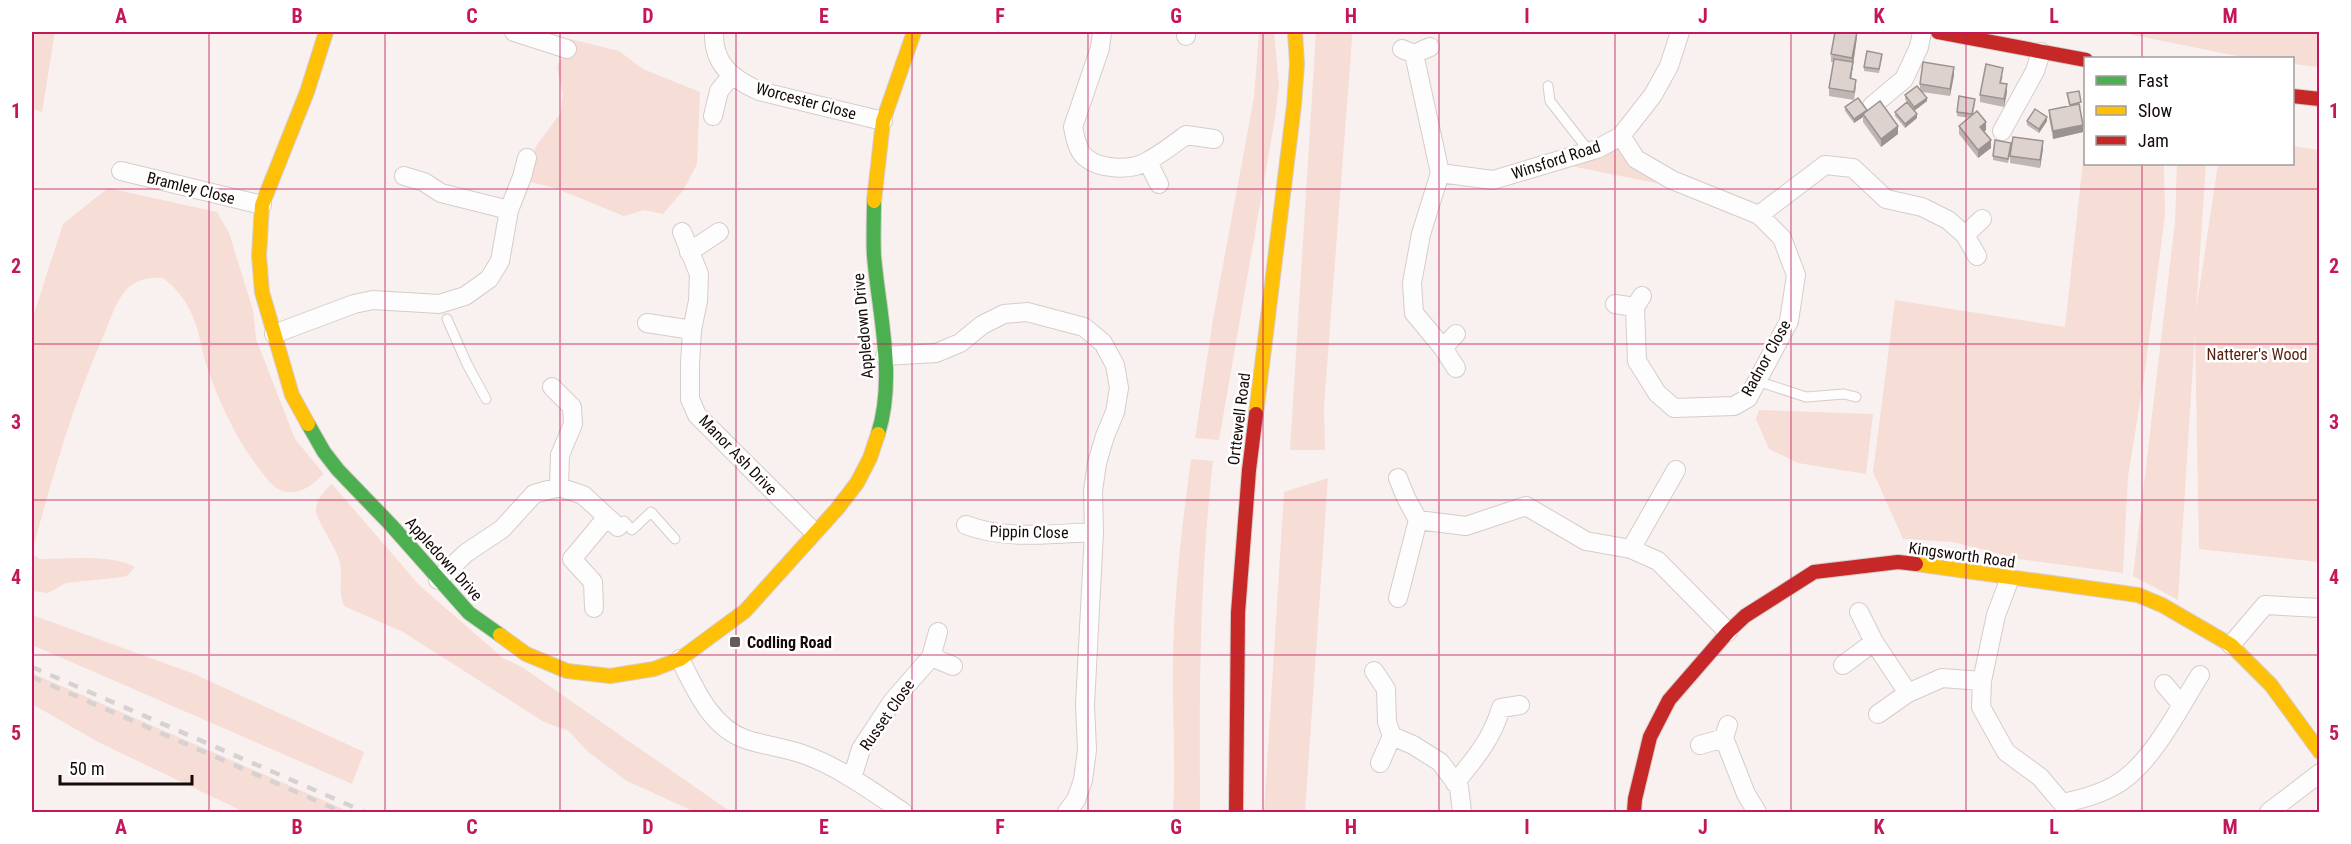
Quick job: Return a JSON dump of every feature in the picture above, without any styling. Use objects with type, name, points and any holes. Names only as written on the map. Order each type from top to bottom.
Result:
[{"type":"street","name":"Appledown Drive","points":[[326,32],[307,92],[262,205],[260,256],[262,292],[292,395],[324,452],[338,470],[391,525],[469,613],[526,654],[567,671],[610,676],[654,669],[680,659],[745,611],[837,509],[857,483],[870,458],[884,414],[885,356],[874,254],[874,190],[883,121],[914,32]]},
{"type":"street","points":[[514,32],[567,49]]},
{"type":"street","name":"Worcester Close","points":[[714,32],[714,47],[723,67],[743,84],[759,91],[883,121]]},
{"type":"street","points":[[1102,32],[1100,48],[1073,127],[1076,141],[1084,156],[1098,164],[1112,168],[1140,165],[1148,162],[1186,135],[1214,139]]},
{"type":"street","name":"Orttewell Road","points":[[1236,813],[1238,613],[1249,470],[1294,105],[1297,64],[1295,32]]},
{"type":"street","name":"Winsford Road","points":[[1440,173],[1493,180],[1589,151],[1621,136],[1659,85],[1669,66],[1680,32]]},
{"type":"street","points":[[1872,106],[1904,79],[1919,47],[1922,32]]},
{"type":"street","points":[[1938,32],[2084,60]]},
{"type":"street","points":[[1416,50],[1440,173],[1421,234],[1412,283],[1414,313],[1443,348],[1456,368]]},
{"type":"street","points":[[2002,131],[2035,71],[2041,52]]},
{"type":"street","points":[[713,116],[720,92],[732,75]]},
{"type":"street","points":[[2294,96],[2319,99]]},
{"type":"street","name":"Radnor Close","points":[[1615,304],[1639,302],[1637,361],[1657,393],[1674,408],[1734,406],[1748,398],[1789,321],[1796,275],[1782,238],[1759,215],[1672,180],[1636,159],[1621,136]]},
{"type":"street","points":[[274,334],[354,304],[373,300],[443,312],[489,279],[500,261],[509,210],[522,177],[526,158]]},
{"type":"street","points":[[1148,162],[1159,184]]},
{"type":"street","points":[[1759,215],[1825,165],[1853,168],[1886,199],[1922,207],[1948,220],[1965,235],[1977,256]]},
{"type":"street","name":"Bramley Close","points":[[121,171],[262,205]]},
{"type":"street","points":[[404,176],[424,182],[441,193],[509,210]]},
{"type":"street","points":[[1965,235],[1982,219]]},
{"type":"street","name":"Manor Ash Drive","points":[[682,232],[699,274],[698,302],[692,330],[690,399],[697,415],[814,532]]},
{"type":"street","points":[[689,252],[719,232]]},
{"type":"street","points":[[885,356],[936,353],[960,343],[982,326],[1004,314],[1027,312],[1084,327],[1103,343],[1115,365],[1119,388],[1115,412],[1097,463],[1093,491],[1094,532],[1085,705],[1087,750],[1083,780],[1076,800],[1067,813]]},
{"type":"street","points":[[647,324],[692,330]]},
{"type":"street","points":[[1443,348],[1456,334]]},
{"type":"street","points":[[552,387],[572,407],[573,424],[560,455],[559,487]]},
{"type":"street","points":[[1631,549],[1676,470]]},
{"type":"street","points":[[1398,478],[1418,520],[1398,598]]},
{"type":"street","points":[[438,580],[466,553],[502,529],[534,494],[559,487],[583,495],[612,522],[572,559],[593,582],[594,608]]},
{"type":"street","points":[[1418,520],[1466,526],[1526,506],[1586,541],[1631,549],[1658,561],[1728,632]]},
{"type":"street","name":"Pippin Close","points":[[966,525],[982,531],[1039,535],[1094,532]]},
{"type":"street","name":"Kingsworth Road","points":[[1634,813],[1635,799],[1650,737],[1669,700],[1728,632],[1745,616],[1814,572],[1898,562],[2138,595],[2162,605],[2231,645],[2271,685],[2319,752]]},
{"type":"street","points":[[2010,578],[1996,615],[1982,681],[1981,706],[2006,752],[2040,777],[2057,808],[2087,798],[2125,779],[2145,760],[2200,675]]},
{"type":"street","points":[[2231,645],[2265,604],[2319,608]]},
{"type":"street","points":[[1859,612],[1874,642],[1908,693]]},
{"type":"street","name":"Russet Close","points":[[852,778],[861,749],[892,702],[931,657],[938,632]]},
{"type":"street","points":[[1843,665],[1874,642]]},
{"type":"street","points":[[931,657],[953,666]]},
{"type":"street","points":[[680,659],[694,688],[716,720],[743,739],[808,756],[852,778],[903,813]]},
{"type":"street","points":[[1374,671],[1386,688],[1387,722],[1392,736],[1380,763]]},
{"type":"street","points":[[1878,714],[1908,693],[1942,678],[1982,681]]},
{"type":"street","points":[[2164,684],[2181,704]]},
{"type":"street","points":[[1455,783],[1484,748],[1501,708],[1520,705]]},
{"type":"street","points":[[1700,745],[1726,731],[1746,794],[1756,813]]},
{"type":"street","points":[[1392,736],[1413,745],[1440,762],[1459,787],[1462,813]]},
{"type":"street","points":[[2269,813],[2319,773]]},
{"type":"lane","points":[[1548,86],[1550,101],[1589,151]]},
{"type":"lane","points":[[443,312],[486,399]]},
{"type":"lane","points":[[1757,381],[1806,397],[1844,394],[1856,397]]},
{"type":"lane","points":[[612,522],[624,521],[632,530],[651,512],[675,539]]},
{"type":"green space","points":[[32,32],[55,32],[42,112],[32,109]]},
{"type":"green space","points":[[1259,32],[1274,32],[1279,85],[1275,118],[1219,440],[1195,438],[1213,319],[1254,97]]},
{"type":"green space","points":[[1316,32],[1352,32],[1352,39],[1324,406],[1325,450],[1290,450]]},
{"type":"green space","points":[[2118,32],[2319,32],[2319,67],[2294,64],[2294,57],[2242,57]]},
{"type":"green space","points":[[570,39],[619,51],[643,69],[700,92],[697,164],[684,189],[663,214],[644,210],[624,216],[555,188],[530,182],[527,177],[536,146],[560,114],[563,95],[557,67]]},
{"type":"green space","points":[[1622,138],[1685,189],[1571,166]]},
{"type":"green space","name":"Natterer's Wood","points":[[2294,146],[2319,150],[2319,562],[2199,549],[2195,333],[2178,600],[2133,576],[2175,222],[2177,165],[2206,165],[2196,311],[2218,165],[2294,165]]},
{"type":"green space","points":[[2084,151],[2084,165],[2164,165],[2165,215],[2144,378],[2128,476],[2123,573],[2019,559],[1953,542],[1903,539],[1873,472],[1895,300],[2065,327]]},
{"type":"green space","points":[[108,188],[217,212],[229,233],[253,310],[256,339],[295,439],[324,474],[310,486],[298,491],[283,491],[271,483],[244,448],[224,410],[208,370],[195,323],[184,300],[163,278],[144,279],[136,282],[123,293],[113,311],[63,443],[32,552],[32,320],[63,224]]},
{"type":"green space","points":[[1759,410],[1873,414],[1866,474],[1798,463],[1769,449],[1756,419]]},
{"type":"green space","points":[[1191,459],[1213,461],[1205,546],[1201,631],[1200,812],[1173,812],[1175,610]]},
{"type":"green space","points":[[1328,478],[1305,812],[1264,812],[1284,492]]},
{"type":"green space","points":[[332,484],[419,585],[503,658],[522,667],[731,812],[695,812],[627,781],[587,751],[569,731],[544,722],[403,632],[344,606],[341,595],[339,559],[316,512],[323,493]]},
{"type":"green space","points":[[32,554],[40,559],[115,560],[135,567],[123,577],[66,583],[48,593],[32,591]]},
{"type":"green space","points":[[32,615],[192,673],[364,752],[352,784],[32,645]]},
{"type":"green space","points":[[32,673],[343,809],[341,812],[246,812],[240,810],[100,743],[32,704]]},
{"type":"building","points":[[1835,32],[1857,32],[1852,58],[1831,54]]},
{"type":"building","points":[[1867,51],[1882,54],[1879,69],[1864,67]]},
{"type":"building","points":[[1834,59],[1853,62],[1850,78],[1856,80],[1854,92],[1829,88]]},
{"type":"building","points":[[1923,62],[1954,67],[1950,89],[1920,84]]},
{"type":"building","points":[[1986,64],[2003,68],[2000,83],[2007,84],[2004,99],[1980,95]]},
{"type":"building","points":[[1917,86],[1927,98],[1914,107],[1905,95]]},
{"type":"building","points":[[2079,91],[2081,102],[2070,105],[2067,93]]},
{"type":"building","points":[[1959,96],[1975,99],[1972,114],[1957,112]]},
{"type":"building","points":[[1858,98],[1867,110],[1854,119],[1845,107]]},
{"type":"building","points":[[1880,101],[1898,126],[1881,139],[1863,114]]},
{"type":"building","points":[[1907,102],[1917,114],[1905,124],[1895,112]]},
{"type":"building","points":[[2079,104],[2083,125],[2053,131],[2049,110]]},
{"type":"building","points":[[2035,109],[2047,117],[2039,129],[2027,121]]},
{"type":"building","points":[[1977,111],[1986,122],[1980,127],[1991,140],[1978,150],[1959,126]]},
{"type":"building","points":[[2013,137],[2043,141],[2040,160],[2010,156]]},
{"type":"building","points":[[1995,140],[2011,143],[2008,159],[1993,156]]},
{"type":"railway","points":[[32,667],[365,812]]},
{"type":"railway","points":[[32,677],[342,812]]},
{"type":"traffic: fast","points":[[874,201],[874,256],[886,368],[886,390],[878,434]]},
{"type":"traffic: fast","points":[[308,424],[324,452],[338,470],[391,525],[469,613],[500,635]]},
{"type":"traffic: slow","points":[[308,424],[292,395],[262,292],[259,256],[262,205],[307,92],[326,32]]},
{"type":"traffic: slow","points":[[874,201],[883,121],[914,32]]},
{"type":"traffic: slow","points":[[1256,414],[1294,105],[1297,64],[1295,32]]},
{"type":"traffic: slow","points":[[500,635],[526,654],[567,671],[610,676],[654,669],[680,659],[745,611],[837,509],[857,483],[870,458],[878,434]]},
{"type":"traffic: slow","points":[[1916,564],[2138,595],[2162,605],[2231,645],[2271,685],[2320,752]]},
{"type":"traffic: jam","points":[[1938,32],[2084,60]]},
{"type":"traffic: jam","points":[[2294,96],[2320,99]]},
{"type":"traffic: jam","points":[[1236,812],[1238,613],[1249,470],[1256,414]]},
{"type":"traffic: jam","points":[[1634,812],[1650,737],[1669,700],[1728,632],[1745,616],[1814,572],[1898,562],[1916,564]]},
{"type":"place","name":"Codling Road","points":[[735,642]]}]
